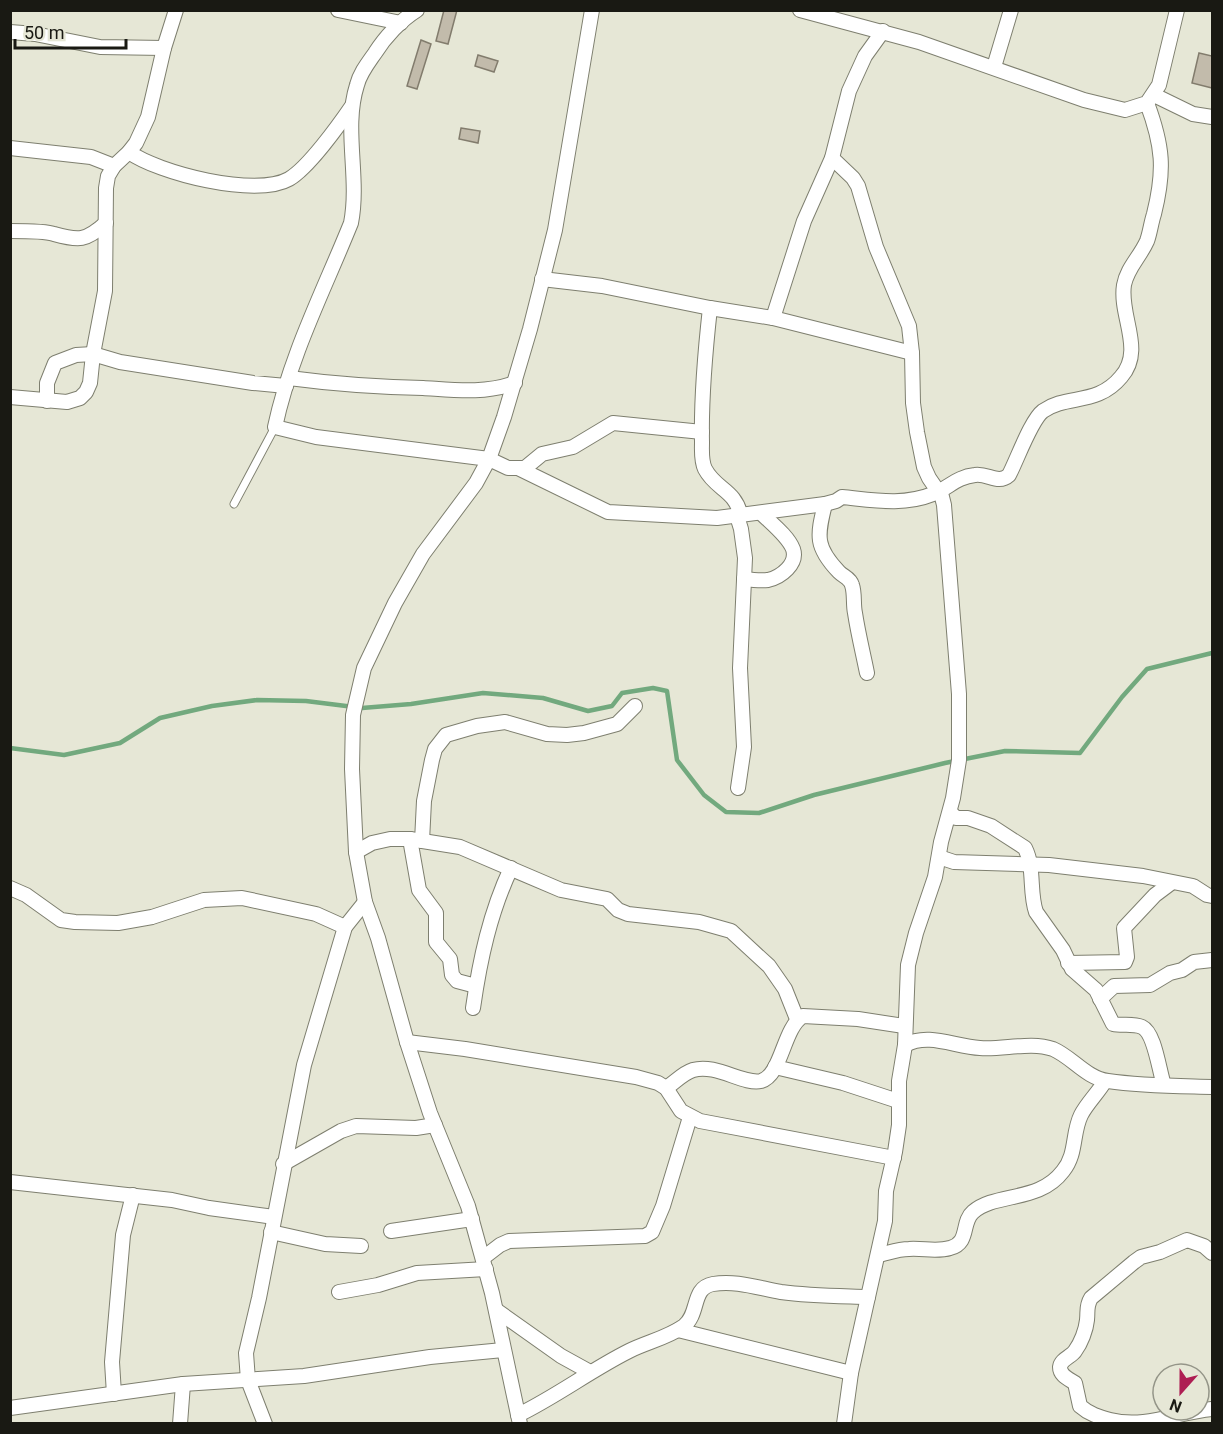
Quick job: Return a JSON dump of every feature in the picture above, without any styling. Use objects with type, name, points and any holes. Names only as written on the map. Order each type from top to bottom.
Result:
[{"type":"street","points":[[10,398],[74,401],[86,392],[90,383],[105,291],[108,176],[114,166],[129,152],[148,117],[164,48],[176,10]]},
{"type":"street","points":[[338,10],[401,22]]},
{"type":"street","points":[[592,10],[555,230],[515,383],[489,459],[476,483],[407,578],[367,661],[355,698],[352,715],[352,769],[356,852],[365,902],[378,938],[407,1042],[435,1125],[472,1218],[496,1310],[519,1419],[590,1372],[632,1349],[678,1330],[691,1321],[703,1287],[712,1284],[735,1283],[781,1292],[868,1298]]},
{"type":"street","points":[[800,10],[883,31],[994,67],[1084,100],[1125,110],[1151,99],[1159,85],[1177,10]]},
{"type":"street","points":[[994,67],[1011,10]]},
{"type":"street","points":[[414,11],[381,44],[363,70],[357,84],[352,124],[355,203],[351,223],[310,321],[275,427],[316,437],[489,459],[508,468],[520,469],[608,512],[690,517],[739,516],[825,504],[842,497],[879,502],[915,500],[938,492],[953,481],[965,477],[981,475],[996,480],[1009,475],[1041,412],[1052,406],[1100,393],[1113,386],[1128,367],[1132,342],[1125,311],[1124,287],[1134,260],[1147,242],[1162,175],[1161,153],[1151,99]]},
{"type":"street","points":[[773,318],[804,221],[832,158],[849,91],[865,56],[883,31]]},
{"type":"street","points":[[10,32],[35,34],[100,47],[164,48]]},
{"type":"street","points":[[1151,99],[1193,114],[1212,117]]},
{"type":"street","points":[[129,152],[147,162],[221,183],[258,186],[277,184],[288,180],[298,172],[335,131],[353,104]]},
{"type":"street","points":[[10,148],[91,157],[114,166]]},
{"type":"street","points":[[832,158],[848,172],[858,186],[876,247],[909,326],[912,392],[917,432],[924,467],[942,497],[946,522],[959,694],[959,760],[939,857],[908,965],[905,1045],[898,1081],[899,1125],[886,1191],[885,1221],[850,1373],[844,1424]]},
{"type":"street","points":[[10,231],[52,233],[62,238],[76,239],[90,236],[106,223]]},
{"type":"street","points":[[542,279],[614,288],[710,308],[773,318],[912,353]]},
{"type":"street","points":[[710,308],[701,401],[702,459],[705,469],[720,486],[732,495],[738,505],[745,558],[740,668],[744,747],[738,788]]},
{"type":"street","points":[[47,401],[47,383],[55,363],[76,355],[93,354],[120,362],[253,383],[288,382],[474,391],[500,388],[515,383]]},
{"type":"street","points":[[520,469],[532,464],[542,454],[573,447],[613,423],[702,432]]},
{"type":"street","points":[[825,504],[819,529],[820,544],[838,572],[850,580],[867,673]]},
{"type":"street","points":[[744,579],[768,580],[786,570],[793,558],[792,547],[761,513]]},
{"type":"street","points":[[476,986],[457,981],[452,975],[450,959],[436,942],[436,913],[419,890],[416,840],[435,748],[446,735],[477,726],[505,722],[547,734],[567,735],[585,732],[617,724],[635,706]]},
{"type":"street","points":[[950,812],[956,818],[968,818],[991,826],[1019,843],[1027,852],[1036,912],[1063,950],[1068,963],[1094,986],[1113,1024],[1138,1026],[1146,1030],[1154,1046],[1164,1085]]},
{"type":"street","points":[[356,852],[372,843],[390,838],[460,847],[561,890],[607,899],[618,910],[628,914],[699,922],[732,931],[774,972],[797,1019]]},
{"type":"street","points":[[939,857],[960,863],[1030,864],[1143,876],[1197,888],[1212,896]]},
{"type":"street","points":[[472,1008],[480,960],[492,913],[511,867]]},
{"type":"street","points":[[1068,963],[1127,961],[1124,928],[1150,900],[1171,883]]},
{"type":"street","points":[[10,888],[33,899],[46,911],[61,920],[75,922],[128,921],[176,910],[204,900],[242,898],[316,914],[345,927]]},
{"type":"street","points":[[265,1424],[248,1380],[246,1353],[259,1298],[283,1164],[304,1065],[345,927],[365,902]]},
{"type":"street","points":[[1100,999],[1114,986],[1150,985],[1194,962],[1212,960]]},
{"type":"street","points":[[666,1088],[692,1070],[706,1068],[761,1081],[775,1066],[797,1019],[803,1016],[858,1019],[904,1026]]},
{"type":"street","points":[[905,1045],[912,1041],[923,1040],[978,1048],[1045,1047],[1056,1050],[1084,1071],[1105,1081],[1212,1087]]},
{"type":"street","points":[[407,1042],[465,1049],[636,1077],[658,1083],[666,1088],[681,1111],[690,1117],[716,1125],[894,1158]]},
{"type":"street","points":[[775,1066],[843,1083],[898,1101]]},
{"type":"street","points":[[878,1256],[902,1249],[953,1248],[965,1236],[969,1216],[976,1209],[1025,1195],[1052,1183],[1071,1159],[1081,1114],[1105,1081]]},
{"type":"street","points":[[339,1292],[378,1285],[417,1273],[484,1264],[500,1245],[510,1241],[645,1236],[652,1232],[663,1206],[690,1117]]},
{"type":"street","points":[[283,1164],[341,1131],[356,1126],[416,1128],[435,1125]]},
{"type":"street","points":[[11,1185],[133,1195],[274,1217]]},
{"type":"street","points":[[114,1394],[112,1362],[123,1235],[133,1195]]},
{"type":"street","points":[[391,1232],[472,1218]]},
{"type":"street","points":[[271,1232],[325,1244],[361,1246]]},
{"type":"street","points":[[1212,1253],[1204,1246],[1187,1240],[1160,1252],[1141,1257],[1091,1298],[1081,1339],[1072,1355],[1061,1363],[1060,1370],[1062,1376],[1075,1383],[1080,1406],[1095,1416],[1124,1423],[1137,1423],[1170,1418],[1184,1413],[1212,1410]]},
{"type":"street","points":[[496,1310],[561,1356],[590,1372]]},
{"type":"street","points":[[678,1330],[850,1373]]},
{"type":"street","points":[[10,1408],[183,1384],[304,1376],[430,1357],[503,1350]]},
{"type":"street","points":[[180,1424],[183,1384]]},
{"type":"lane","points":[[234,504],[275,427]]},
{"type":"building","points":[[444,10],[457,10],[448,44],[436,41]]},
{"type":"building","points":[[421,40],[431,44],[417,89],[407,86]]},
{"type":"building","points":[[1199,53],[1212,56],[1212,88],[1192,83]]},
{"type":"building","points":[[478,55],[498,61],[494,72],[475,66]]},
{"type":"building","points":[[461,128],[480,131],[478,143],[459,139]]},
{"type":"waterway","points":[[10,748],[64,755],[120,743],[160,718],[212,706],[257,700],[306,701],[362,708],[411,704],[483,693],[543,698],[588,711],[612,706],[622,693],[653,688],[667,691],[677,760],[704,795],[726,812],[759,813],[814,795],[1005,751],[1080,753],[1122,697],[1147,669],[1212,653]]}]
